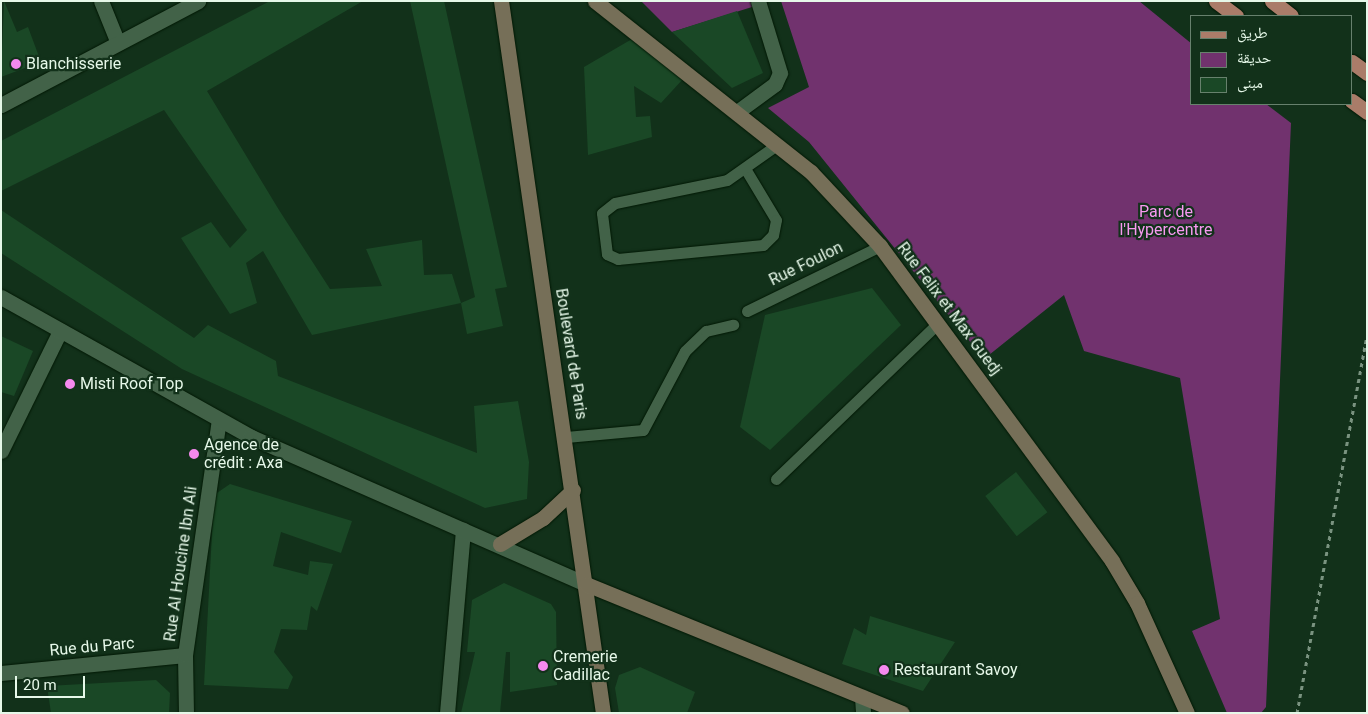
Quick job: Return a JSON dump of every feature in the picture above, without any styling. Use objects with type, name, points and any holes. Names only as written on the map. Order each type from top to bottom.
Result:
[{"type":"main road","name":"Boulevard de Paris","points":[[501,1],[566,437],[603,713]]},
{"type":"main road","name":"Rue Felix et Max Guedj","points":[[595,1],[811,172],[880,246],[1112,561],[1137,603],[1187,713]]},
{"type":"main road","points":[[1216,1],[1235,15]]},
{"type":"main road","points":[[1272,1],[1291,15]]},
{"type":"main road","points":[[1353,63],[1367,73]]},
{"type":"main road","points":[[1353,102],[1367,112]]},
{"type":"main road","points":[[500,544],[543,518],[573,490]]},
{"type":"main road","points":[[586,584],[902,713]]},
{"type":"street","points":[[101,1],[118,43]]},
{"type":"street","points":[[1,105],[198,1]]},
{"type":"street","points":[[737,112],[774,84],[780,72],[778,60],[758,1]]},
{"type":"street","points":[[1,297],[219,420],[586,584]]},
{"type":"street","points":[[1,451],[60,331]]},
{"type":"street","name":"Rue Al Houcine Ibn Ali","points":[[186,713],[185,655],[219,420]]},
{"type":"street","points":[[447,713],[463,530]]},
{"type":"street","name":"Rue du Parc","points":[[1,673],[185,655]]},
{"type":"street","points":[[862,697],[863,713]]},
{"type":"lane","points":[[746,170],[776,220],[773,235],[763,246],[618,259],[608,254],[602,213],[615,203],[727,180],[746,170],[778,144]]},
{"type":"lane","name":"Rue Foulon","points":[[747,311],[880,246]]},
{"type":"lane","points":[[776,479],[867,396],[938,323]]},
{"type":"lane","points":[[566,437],[643,430],[690,345],[706,331],[733,325]]},
{"type":"path","points":[[1297,713],[1367,337]]},
{"type":"green space","points":[[641,1],[771,1],[672,32]]},
{"type":"green space","name":"Parc de l'Hypercentre","points":[[781,1],[1139,1],[1190,42],[1190,105],[1267,105],[1291,123],[1266,707],[1261,713],[1227,713],[1192,631],[1220,619],[1180,378],[1084,351],[1064,295],[984,359],[809,142],[768,108],[809,87]]},
{"type":"building","points":[[4,1],[17,32],[28,27],[41,62],[1,77]]},
{"type":"building","points":[[270,1],[363,1],[207,91],[279,210],[330,289],[382,286],[366,249],[422,240],[424,275],[452,274],[461,303],[312,335],[263,251],[246,263],[257,303],[230,314],[181,238],[211,222],[230,248],[247,230],[164,110],[1,191],[1,141]]},
{"type":"building","points":[[410,1],[444,1],[507,287],[495,289],[503,326],[467,334],[461,303],[475,297]]},
{"type":"building","points":[[737,11],[763,73],[732,88],[672,32]]},
{"type":"building","points":[[632,39],[683,79],[661,103],[634,86],[636,117],[650,116],[652,137],[588,155],[584,67]]},
{"type":"building","points":[[1,210],[194,338],[208,325],[276,361],[278,376],[477,453],[474,406],[518,401],[529,462],[527,499],[485,508],[182,369],[1,253]]},
{"type":"building","points":[[872,288],[901,325],[770,450],[740,427],[765,315]]},
{"type":"building","points":[[1,336],[33,351],[14,396],[1,392]]},
{"type":"building","points":[[1016,472],[1047,512],[1017,536],[985,496]]},
{"type":"building","points":[[230,484],[352,521],[341,553],[281,532],[273,566],[308,575],[310,561],[333,564],[317,611],[311,606],[307,630],[281,629],[274,652],[293,677],[288,689],[204,685],[214,495]]},
{"type":"building","points":[[504,583],[551,604],[556,612],[557,685],[510,692],[510,652],[506,652],[500,713],[461,713],[475,652],[467,652],[472,600]]},
{"type":"building","points":[[870,616],[955,642],[923,691],[842,664],[854,628],[866,635]]},
{"type":"building","points":[[640,667],[695,692],[687,713],[619,713],[615,688],[619,675]]},
{"type":"building","points":[[156,680],[170,693],[169,713],[51,713],[47,686]]},
{"type":"place","name":"Blanchisserie","points":[[16,64]]},
{"type":"place","name":"Misti Roof Top","points":[[70,384]]},
{"type":"place","name":"Agence de crédit : Axa","points":[[194,454]]},
{"type":"place","name":"Cremerie Cadillac","points":[[543,666]]},
{"type":"place","name":"Restaurant Savoy","points":[[884,670]]}]
